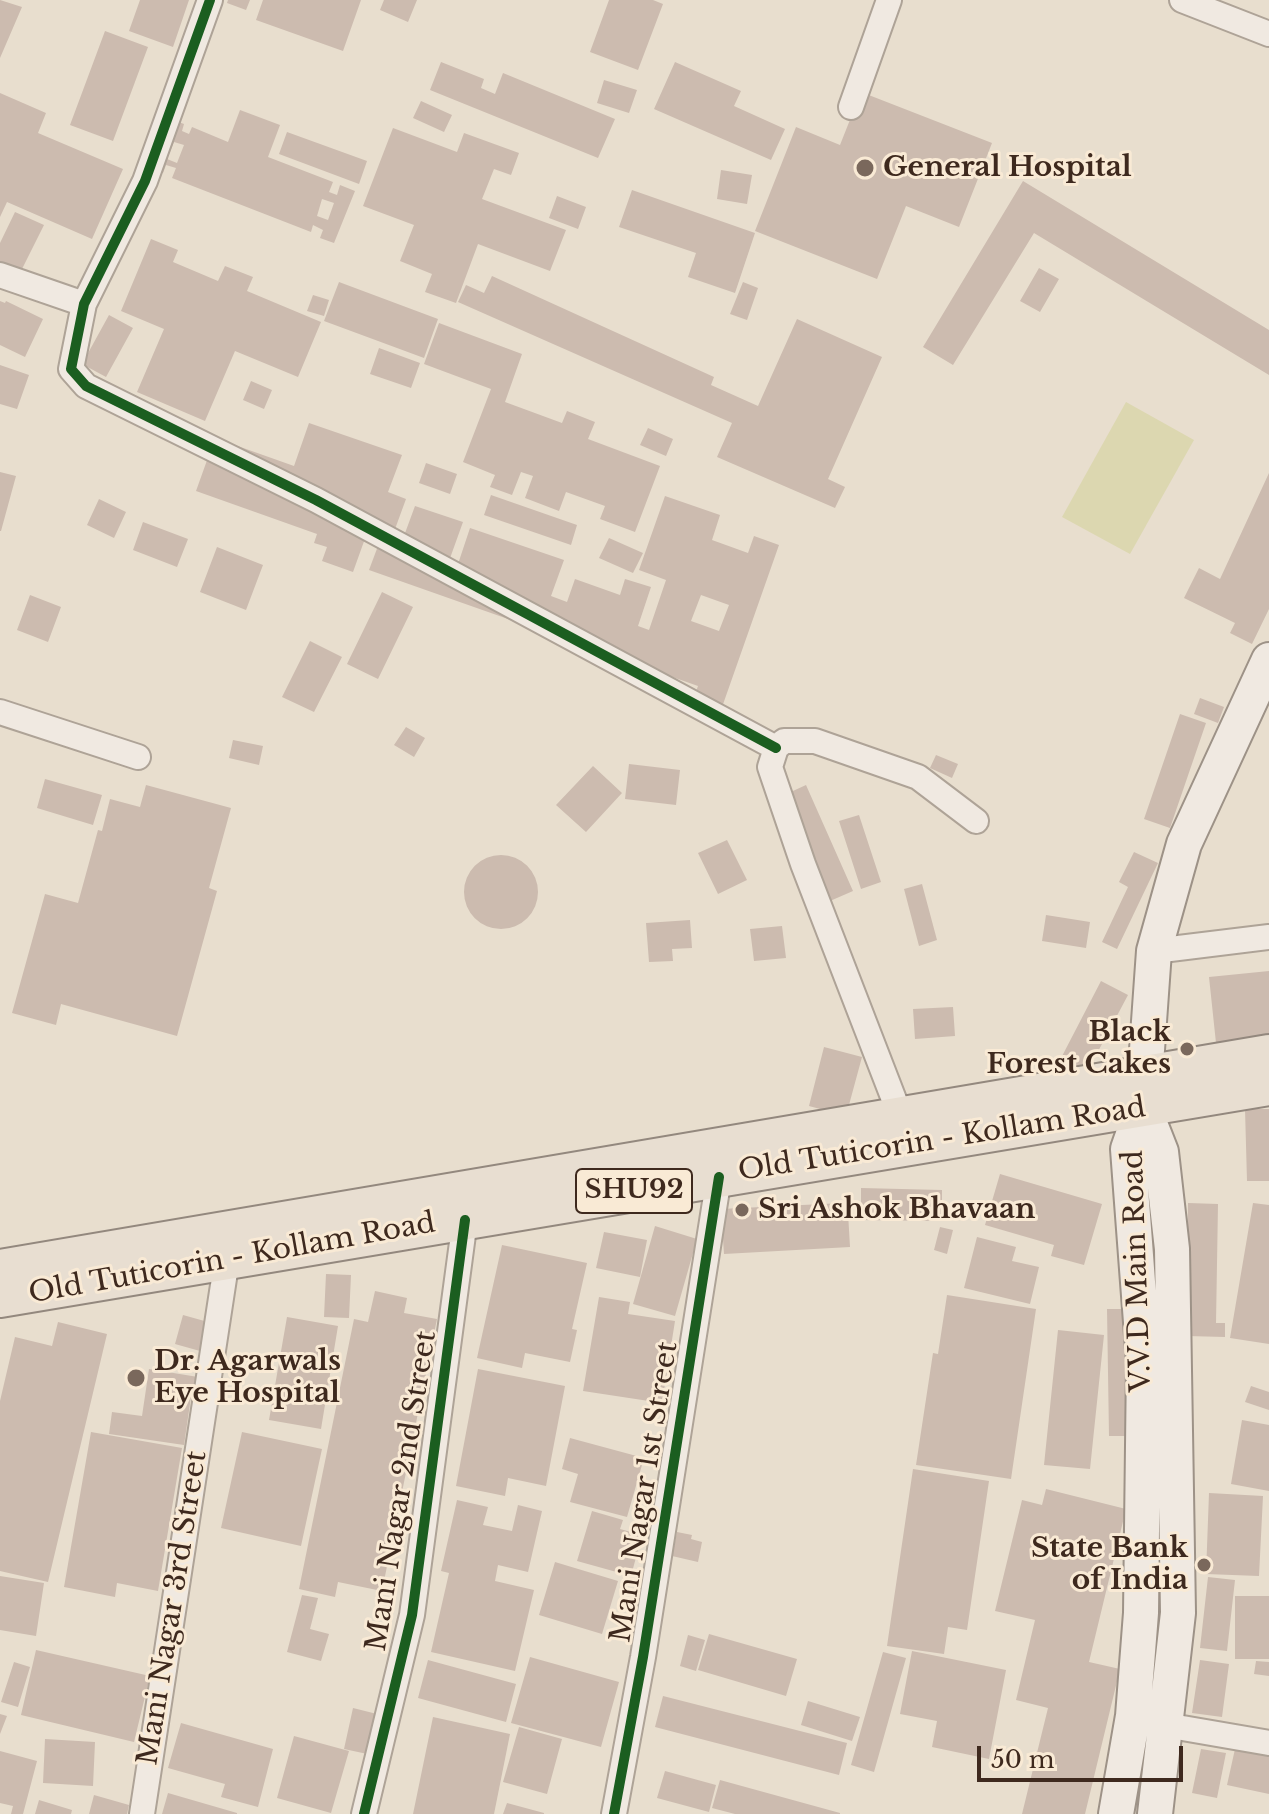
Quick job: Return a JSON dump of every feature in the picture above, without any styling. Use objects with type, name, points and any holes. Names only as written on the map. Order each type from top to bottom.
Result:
[{"type":"main road","points":[[1269,660],[1184,844],[1154,951],[1144,1090],[1269,1054]]},
{"type":"main road","name":"Old Tuticorin - Kollam Road","points":[[0,1298],[719,1177],[906,1130],[1144,1090],[1269,1086]]},
{"type":"main road","name":"V.V.D Main Road","points":[[1116,1814],[1133,1716],[1141,1613],[1144,1362],[1128,1149],[1144,1090]]},
{"type":"main road","name":"V.V.D Main Road","points":[[1144,1090],[1161,1152],[1172,1249],[1178,1613],[1155,1814]]},
{"type":"main road","points":[[0,1269],[906,1130]]},
{"type":"main road","points":[[1133,1716],[1165,1725]]},
{"type":"street","points":[[210,0],[145,181],[84,304],[71,369],[86,386],[316,500],[776,748]]},
{"type":"street","points":[[851,107],[889,0]]},
{"type":"street","points":[[1182,0],[1269,34]]},
{"type":"street","points":[[0,275],[84,304]]},
{"type":"street","points":[[0,712],[138,757]]},
{"type":"street","points":[[906,1130],[789,827],[770,767],[776,748],[784,741],[815,741],[918,777],[976,821]]},
{"type":"street","points":[[1154,951],[1269,937]]},
{"type":"street","name":"Mani Nagar 1st Street","points":[[614,1814],[643,1657],[719,1177]]},
{"type":"street","name":"Mani Nagar 2nd Street","points":[[364,1814],[412,1615],[465,1220]]},
{"type":"street","name":"Mani Nagar 3rd Street","points":[[142,1814],[227,1259]]},
{"type":"street","points":[[1165,1725],[1269,1743]]},
{"type":"shaded area","points":[[1126,402],[1194,440],[1130,554],[1062,517]]},
{"type":"building","points":[[0,0],[22,7],[0,58]]},
{"type":"building","points":[[140,0],[189,0],[173,47],[129,31]]},
{"type":"building","points":[[228,0],[250,0],[246,10],[227,3]]},
{"type":"building","points":[[263,0],[361,0],[343,51],[256,20]]},
{"type":"building","points":[[384,0],[417,0],[408,22],[380,10]]},
{"type":"building","points":[[609,0],[653,0],[663,4],[638,70],[590,52]]},
{"type":"building","points":[[105,31],[148,47],[113,141],[70,125]]},
{"type":"building","points":[[441,62],[484,79],[481,88],[495,94],[503,73],[615,119],[598,158],[430,90]]},
{"type":"building","points":[[675,62],[741,91],[734,106],[785,129],[771,160],[654,109]]},
{"type":"building","points":[[604,80],[637,90],[629,113],[597,103]]},
{"type":"building","points":[[861,92],[992,143],[959,227],[906,206],[877,279],[755,231],[796,127],[840,145]]},
{"type":"building","points":[[0,93],[46,113],[38,133],[123,169],[92,239],[7,202],[0,217]]},
{"type":"building","points":[[421,101],[452,115],[444,132],[413,118]]},
{"type":"building","points":[[240,110],[280,125],[268,157],[333,182],[329,192],[337,195],[340,185],[355,191],[334,243],[320,238],[323,230],[313,225],[311,232],[172,178],[176,168],[166,165],[163,173],[149,167],[168,118],[184,124],[182,131],[189,134],[192,127],[228,142]],"holes":[[[174,142],[184,145],[177,163],[167,159]],[[322,199],[334,203],[328,220],[317,216]]]},
{"type":"building","points":[[393,128],[457,152],[464,133],[519,153],[511,175],[494,169],[482,199],[566,230],[550,271],[478,244],[456,303],[425,292],[432,274],[400,261],[414,225],[363,206]]},
{"type":"building","points":[[287,132],[367,161],[359,184],[279,154]]},
{"type":"building","points":[[721,170],[752,175],[747,204],[717,199]]},
{"type":"building","points":[[1023,181],[1269,330],[1269,375],[1034,233],[953,365],[923,347]]},
{"type":"building","points":[[632,190],[755,233],[735,293],[688,277],[696,253],[619,227]]},
{"type":"building","points":[[557,196],[586,207],[578,229],[549,218]]},
{"type":"building","points":[[15,212],[44,225],[18,277],[0,269],[0,243]]},
{"type":"building","points":[[151,239],[178,250],[173,262],[218,281],[225,266],[253,277],[247,291],[321,322],[298,377],[235,351],[205,421],[137,392],[164,329],[121,311]]},
{"type":"building","points":[[1039,268],[1059,279],[1040,312],[1020,301]]},
{"type":"building","points":[[492,276],[714,377],[711,385],[758,406],[797,319],[882,357],[828,479],[845,487],[835,508],[717,457],[732,423],[458,302],[466,285],[484,293]]},
{"type":"building","points":[[339,282],[438,319],[424,358],[324,321]]},
{"type":"building","points":[[743,282],[758,288],[747,320],[730,314]]},
{"type":"building","points":[[313,295],[329,300],[324,316],[307,311]]},
{"type":"building","points":[[0,301],[43,319],[25,357],[0,345]]},
{"type":"building","points":[[109,315],[133,328],[106,377],[82,364]]},
{"type":"building","points":[[439,323],[522,354],[505,402],[562,423],[567,411],[595,422],[588,439],[660,466],[635,532],[600,519],[605,506],[566,492],[559,511],[525,498],[533,476],[521,472],[512,495],[490,487],[495,475],[463,462],[491,389],[424,364]]},
{"type":"building","points":[[379,348],[420,363],[411,388],[370,374]]},
{"type":"building","points":[[0,365],[29,375],[17,409],[0,404]]},
{"type":"building","points":[[251,381],[272,390],[264,409],[243,400]]},
{"type":"building","points":[[309,423],[402,455],[388,492],[406,499],[391,540],[401,544],[415,506],[463,522],[449,561],[458,564],[470,528],[564,560],[551,596],[567,602],[575,579],[620,595],[625,579],[651,587],[638,626],[649,630],[666,580],[639,570],[665,496],[720,515],[712,540],[748,553],[754,536],[779,545],[721,710],[693,700],[698,686],[369,570],[381,538],[367,533],[353,572],[322,561],[327,547],[314,543],[317,534],[196,491],[215,438],[294,466]],"holes":[[[701,595],[729,605],[719,631],[691,621]]]},
{"type":"building","points":[[648,428],[673,439],[666,456],[640,445]]},
{"type":"building","points":[[426,463],[457,474],[450,494],[419,483]]},
{"type":"building","points":[[0,472],[16,476],[1,531],[0,531]]},
{"type":"building","points":[[1269,473],[1269,609],[1252,644],[1230,633],[1235,623],[1184,598],[1199,568],[1220,579]]},
{"type":"building","points":[[491,495],[577,525],[571,545],[484,515]]},
{"type":"building","points":[[99,499],[126,512],[114,538],[87,525]]},
{"type":"building","points":[[143,522],[188,539],[177,567],[133,550]]},
{"type":"building","points":[[609,538],[643,553],[633,573],[599,558]]},
{"type":"building","points":[[217,547],[263,565],[246,610],[200,592]]},
{"type":"building","points":[[382,592],[413,607],[378,679],[347,664]]},
{"type":"building","points":[[30,595],[61,607],[48,642],[17,630]]},
{"type":"building","points":[[310,641],[342,657],[314,712],[282,697]]},
{"type":"building","points":[[1200,698],[1224,707],[1218,723],[1194,714]]},
{"type":"building","points":[[1180,714],[1206,723],[1170,828],[1144,819]]},
{"type":"building","points":[[406,727],[425,738],[414,757],[394,745]]},
{"type":"building","points":[[233,740],[263,746],[259,765],[229,758]]},
{"type":"building","points":[[936,755],[958,764],[952,778],[930,768]]},
{"type":"building","points":[[629,764],[680,770],[676,805],[625,799]]},
{"type":"building","points":[[593,766],[622,793],[586,832],[556,805]]},
{"type":"building","points":[[45,779],[102,795],[93,825],[37,808]]},
{"type":"building","points":[[146,785],[231,808],[209,888],[217,891],[177,1036],[61,1004],[56,1025],[12,1013],[45,894],[78,903],[110,799],[140,807]]},
{"type":"building","points":[[806,785],[853,891],[830,901],[782,796]]},
{"type":"building","points":[[859,815],[881,882],[861,889],[839,821]]},
{"type":"building","points":[[727,840],[747,880],[718,894],[698,853]]},
{"type":"building","points":[[1134,852],[1158,863],[1117,949],[1102,942],[1128,887],[1119,882]]},
{"type":"building","points":[[501,855],[522,861],[532,871],[538,892],[532,913],[522,923],[501,929],[480,923],[470,913],[464,892],[470,871],[480,861]]},
{"type":"building","points":[[922,884],[937,940],[919,946],[904,889]]},
{"type":"building","points":[[1046,915],[1090,922],[1086,948],[1042,941]]},
{"type":"building","points":[[690,920],[692,948],[672,949],[673,961],[649,962],[646,923]]},
{"type":"building","points":[[782,926],[786,958],[754,961],[750,929]]},
{"type":"building","points":[[1269,971],[1269,1038],[1216,1043],[1209,977]]},
{"type":"building","points":[[1101,981],[1128,995],[1085,1076],[1059,1062]]},
{"type":"building","points":[[953,1007],[955,1036],[915,1039],[913,1009]]},
{"type":"building","points":[[824,1047],[862,1057],[846,1116],[809,1106]]},
{"type":"building","points":[[1245,1109],[1269,1109],[1269,1181],[1247,1181]]},
{"type":"building","points":[[1000,1174],[1102,1204],[1084,1265],[1051,1256],[1054,1245],[985,1225]]},
{"type":"building","points":[[861,1188],[942,1190],[942,1221],[861,1220]]},
{"type":"building","points":[[843,1203],[844,1214],[848,1213],[850,1247],[724,1254],[721,1209]]},
{"type":"building","points":[[1188,1203],[1218,1204],[1216,1323],[1225,1323],[1225,1337],[1187,1336]]},
{"type":"building","points":[[1253,1203],[1269,1205],[1269,1344],[1230,1338]]},
{"type":"building","points":[[655,1226],[697,1239],[675,1316],[633,1304]]},
{"type":"building","points":[[940,1227],[953,1230],[947,1254],[934,1250]]},
{"type":"building","points":[[604,1232],[647,1240],[640,1277],[596,1268]]},
{"type":"building","points":[[977,1237],[1016,1247],[1012,1261],[1039,1267],[1030,1304],[964,1288]]},
{"type":"building","points":[[502,1245],[587,1263],[572,1329],[577,1330],[570,1362],[525,1353],[522,1368],[477,1358]]},
{"type":"building","points":[[326,1274],[351,1275],[349,1318],[324,1317]]},
{"type":"building","points":[[375,1291],[407,1298],[404,1313],[437,1319],[382,1591],[338,1582],[335,1597],[299,1589],[354,1319],[368,1322]]},
{"type":"building","points":[[947,1295],[1036,1309],[1011,1479],[916,1465],[933,1353],[938,1354]]},
{"type":"building","points":[[599,1297],[630,1302],[628,1314],[675,1321],[662,1403],[583,1391]]},
{"type":"building","points":[[1107,1309],[1136,1309],[1138,1436],[1109,1436]]},
{"type":"building","points":[[183,1315],[208,1322],[200,1351],[175,1344]]},
{"type":"building","points":[[287,1317],[338,1326],[321,1429],[269,1420]]},
{"type":"building","points":[[58,1322],[107,1334],[48,1582],[0,1571],[0,1401],[15,1337],[52,1346]]},
{"type":"building","points":[[1058,1330],[1104,1335],[1090,1469],[1044,1465]]},
{"type":"building","points":[[149,1369],[198,1377],[195,1397],[191,1397],[184,1445],[109,1434],[112,1412],[142,1416]]},
{"type":"building","points":[[478,1369],[565,1386],[546,1486],[508,1478],[505,1496],[456,1486]]},
{"type":"building","points":[[1251,1386],[1269,1392],[1269,1410],[1245,1402]]},
{"type":"building","points":[[1242,1420],[1269,1425],[1269,1491],[1231,1484]]},
{"type":"building","points":[[91,1432],[182,1448],[158,1591],[117,1583],[115,1597],[64,1587]]},
{"type":"building","points":[[242,1432],[322,1449],[301,1546],[221,1528]]},
{"type":"building","points":[[570,1438],[644,1458],[627,1517],[570,1502],[578,1474],[562,1469]]},
{"type":"building","points":[[913,1469],[989,1481],[967,1630],[948,1627],[944,1654],[887,1646]]},
{"type":"building","points":[[1046,1489],[1126,1509],[1089,1662],[1120,1669],[1085,1814],[1022,1814],[1048,1708],[1016,1700],[1035,1620],[995,1611],[1022,1500],[1042,1505]]},
{"type":"building","points":[[1209,1493],[1263,1496],[1259,1576],[1206,1574]]},
{"type":"building","points":[[457,1500],[488,1507],[483,1525],[512,1531],[518,1505],[542,1511],[528,1572],[498,1565],[495,1581],[534,1590],[515,1671],[431,1652],[449,1573],[441,1571]]},
{"type":"building","points":[[592,1511],[623,1520],[620,1529],[642,1535],[631,1576],[577,1561]]},
{"type":"building","points":[[677,1532],[692,1535],[691,1539],[702,1542],[698,1562],[672,1556]]},
{"type":"building","points":[[555,1562],[618,1581],[602,1634],[539,1615]]},
{"type":"building","points":[[0,1576],[44,1583],[36,1636],[0,1630]]},
{"type":"building","points":[[1208,1577],[1235,1580],[1227,1651],[1200,1648]]},
{"type":"building","points":[[302,1595],[318,1598],[310,1629],[329,1634],[321,1661],[287,1652]]},
{"type":"building","points":[[1235,1596],[1269,1596],[1269,1659],[1235,1659]]},
{"type":"building","points":[[709,1634],[797,1659],[786,1696],[698,1670]]},
{"type":"building","points":[[688,1635],[705,1640],[696,1671],[680,1666]]},
{"type":"building","points":[[36,1650],[150,1676],[134,1742],[21,1715]]},
{"type":"building","points":[[912,1651],[1006,1670],[989,1759],[932,1747],[937,1721],[900,1714]]},
{"type":"building","points":[[883,1652],[906,1658],[874,1772],[851,1765]]},
{"type":"building","points":[[530,1657],[619,1682],[601,1747],[511,1723]]},
{"type":"building","points":[[428,1660],[516,1684],[506,1722],[418,1698]]},
{"type":"building","points":[[1200,1660],[1229,1664],[1222,1717],[1192,1713]]},
{"type":"building","points":[[1256,1661],[1269,1662],[1269,1676],[1254,1674]]},
{"type":"building","points":[[14,1662],[30,1667],[18,1707],[1,1702]]},
{"type":"building","points":[[663,1696],[847,1743],[839,1775],[655,1727]]},
{"type":"building","points":[[808,1701],[860,1717],[852,1741],[801,1725]]},
{"type":"building","points":[[353,1708],[381,1715],[372,1755],[344,1749]]},
{"type":"building","points":[[0,1714],[7,1716],[0,1734]]},
{"type":"building","points":[[433,1717],[510,1734],[494,1814],[413,1814]]},
{"type":"building","points":[[181,1723],[273,1749],[258,1807],[221,1797],[225,1784],[168,1768]]},
{"type":"building","points":[[519,1727],[562,1739],[547,1794],[503,1782]]},
{"type":"building","points":[[294,1736],[349,1751],[331,1813],[277,1798]]},
{"type":"building","points":[[45,1739],[95,1742],[93,1786],[43,1783]]},
{"type":"building","points":[[1201,1749],[1226,1753],[1217,1798],[1192,1793]]},
{"type":"building","points":[[1235,1749],[1269,1756],[1269,1794],[1227,1785]]},
{"type":"building","points":[[0,1751],[37,1761],[23,1814],[11,1814],[13,1806],[0,1803]]},
{"type":"building","points":[[665,1771],[716,1785],[709,1812],[657,1798]]},
{"type":"building","points":[[720,1780],[840,1814],[735,1814],[712,1808]]},
{"type":"building","points":[[168,1793],[237,1813],[237,1814],[162,1814]]},
{"type":"building","points":[[94,1795],[129,1805],[127,1814],[89,1814]]},
{"type":"building","points":[[39,1800],[72,1810],[71,1814],[35,1814]]},
{"type":"building","points":[[507,1803],[544,1813],[544,1814],[503,1814]]},
{"type":"cycle path","points":[[210,0],[145,181],[84,304],[71,369],[86,386],[316,500],[776,748]]},
{"type":"cycle path","points":[[614,1814],[643,1657],[719,1177]]},
{"type":"cycle path","points":[[364,1814],[412,1615],[465,1220]]},
{"type":"place","name":"General Hospital","points":[[865,168]]},
{"type":"place","name":"Black Forest Cakes","points":[[1187,1049]]},
{"type":"place","name":"Sri Ashok Bhavaan","points":[[742,1210]]},
{"type":"place","name":"Dr. Agarwals Eye Hospital","points":[[136,1378]]},
{"type":"place","name":"State Bank of India","points":[[1204,1565]]}]
